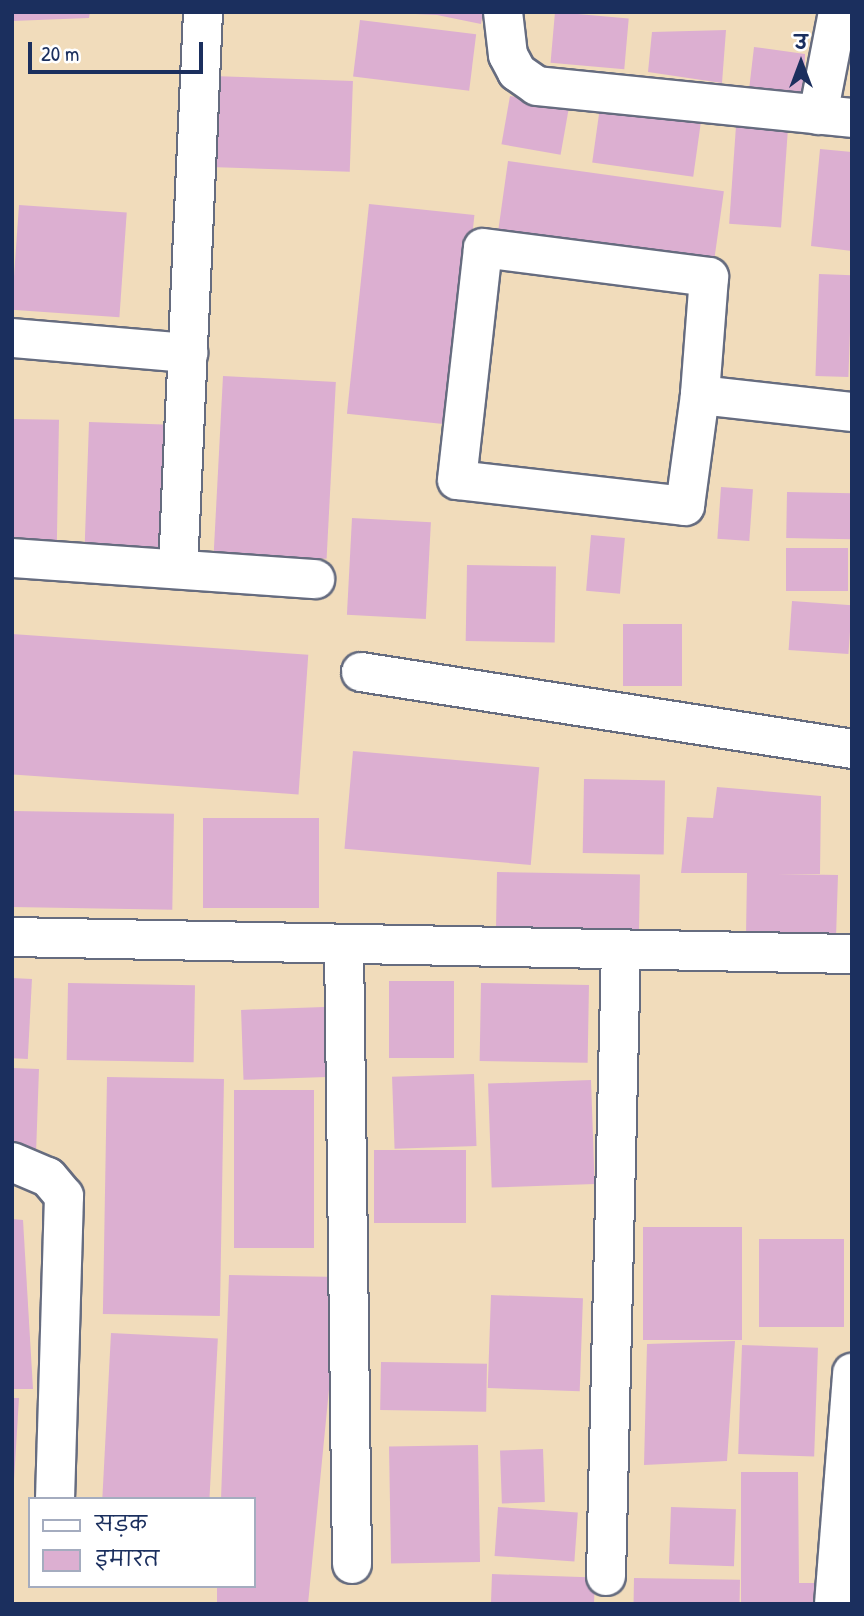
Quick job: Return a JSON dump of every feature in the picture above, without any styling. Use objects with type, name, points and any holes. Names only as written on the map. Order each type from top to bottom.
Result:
[{"type":"street","points":[[178,569],[203,12]]},
{"type":"street","points":[[503,12],[508,55],[517,72],[537,86],[835,117],[838,12]]},
{"type":"street","points":[[482,248],[709,277],[700,395],[685,506],[457,480],[482,248]]},
{"type":"street","points":[[12,338],[188,353]]},
{"type":"street","points":[[700,395],[852,412]]},
{"type":"street","points":[[12,558],[315,579]]},
{"type":"street","points":[[361,672],[852,749]]},
{"type":"street","points":[[12,937],[852,954]]},
{"type":"street","points":[[344,944],[352,1564]]},
{"type":"street","points":[[606,1576],[621,950]]},
{"type":"street","points":[[12,1163],[48,1177],[64,1196],[55,1497]]},
{"type":"street","points":[[834,1604],[852,1373]]},
{"type":"building","points":[[12,12],[90,12],[89,18],[12,21]]},
{"type":"building","points":[[372,12],[483,12],[481,24],[437,15]]},
{"type":"building","points":[[555,12],[629,18],[624,69],[551,63]]},
{"type":"building","points":[[360,20],[476,34],[469,91],[353,77]]},
{"type":"building","points":[[726,30],[722,83],[648,72],[652,32]]},
{"type":"building","points":[[754,47],[805,54],[804,92],[749,90]]},
{"type":"building","points":[[213,76],[353,81],[350,172],[210,167]]},
{"type":"building","points":[[510,96],[569,106],[561,155],[501,144]]},
{"type":"building","points":[[600,107],[701,121],[693,177],[592,162]]},
{"type":"building","points":[[736,126],[788,130],[781,227],[729,224]]},
{"type":"building","points":[[820,149],[852,152],[852,251],[811,246]]},
{"type":"building","points":[[508,161],[724,191],[713,268],[497,237]]},
{"type":"building","points":[[369,204],[474,215],[452,425],[347,414]]},
{"type":"building","points":[[19,205],[127,213],[119,317],[12,310]]},
{"type":"building","points":[[819,274],[852,275],[848,377],[815,376]]},
{"type":"building","points":[[223,376],[336,382],[327,559],[214,553]]},
{"type":"building","points":[[12,419],[59,420],[57,542],[12,541]]},
{"type":"building","points":[[89,422],[171,425],[166,560],[84,557]]},
{"type":"building","points":[[721,487],[753,489],[749,541],[717,539]]},
{"type":"building","points":[[787,492],[852,493],[851,539],[786,538]]},
{"type":"building","points":[[352,518],[431,522],[426,619],[347,615]]},
{"type":"building","points":[[591,535],[625,538],[620,594],[586,591]]},
{"type":"building","points":[[786,548],[848,548],[848,591],[786,591]]},
{"type":"building","points":[[467,565],[556,567],[555,643],[466,641]]},
{"type":"building","points":[[792,601],[852,605],[848,654],[789,650]]},
{"type":"building","points":[[623,624],[682,624],[682,686],[623,686]]},
{"type":"building","points":[[12,634],[308,655],[299,794],[12,774]]},
{"type":"building","points":[[353,751],[539,767],[531,865],[344,849]]},
{"type":"building","points":[[584,779],[665,780],[664,854],[583,853]]},
{"type":"building","points":[[717,787],[821,796],[820,874],[777,874],[838,875],[836,938],[746,935],[747,873],[681,873],[687,817],[713,818]]},
{"type":"building","points":[[14,811],[174,814],[172,910],[12,907]]},
{"type":"building","points":[[203,818],[319,818],[319,908],[203,908]]},
{"type":"building","points":[[497,872],[640,874],[639,936],[496,934]]},
{"type":"building","points":[[12,978],[32,979],[28,1059],[12,1058]]},
{"type":"building","points":[[389,981],[454,981],[454,1058],[389,1058]]},
{"type":"building","points":[[68,983],[195,985],[194,1062],[67,1060]]},
{"type":"building","points":[[481,983],[589,985],[588,1063],[480,1061]]},
{"type":"building","points":[[324,1007],[326,1077],[243,1080],[241,1010]]},
{"type":"building","points":[[12,1068],[39,1069],[36,1152],[12,1151]]},
{"type":"building","points":[[474,1074],[477,1146],[395,1149],[392,1077]]},
{"type":"building","points":[[107,1077],[224,1079],[220,1316],[103,1314]]},
{"type":"building","points":[[591,1080],[595,1184],[492,1188],[488,1084]]},
{"type":"building","points":[[234,1090],[314,1090],[314,1248],[234,1248]]},
{"type":"building","points":[[374,1150],[466,1150],[466,1223],[374,1223]]},
{"type":"building","points":[[12,1219],[23,1220],[33,1389],[12,1389]]},
{"type":"building","points":[[643,1227],[742,1227],[742,1340],[643,1340]]},
{"type":"building","points":[[759,1239],[844,1239],[844,1327],[759,1327]]},
{"type":"building","points":[[229,1275],[340,1277],[308,1604],[217,1604],[217,1588],[256,1588],[256,1497],[221,1497]]},
{"type":"building","points":[[491,1295],[583,1298],[580,1391],[488,1388]]},
{"type":"building","points":[[111,1333],[218,1339],[210,1497],[102,1497]]},
{"type":"building","points":[[735,1341],[727,1461],[644,1465],[647,1344]]},
{"type":"building","points":[[742,1345],[818,1348],[814,1457],[738,1454]]},
{"type":"building","points":[[381,1362],[487,1364],[486,1412],[380,1410]]},
{"type":"building","points":[[12,1398],[19,1398],[14,1480],[12,1480]]},
{"type":"building","points":[[478,1445],[480,1562],[391,1564],[389,1447]]},
{"type":"building","points":[[543,1449],[545,1502],[502,1503],[500,1451]]},
{"type":"building","points":[[741,1472],[798,1472],[799,1583],[820,1583],[820,1604],[741,1604]]},
{"type":"building","points":[[498,1507],[578,1513],[574,1561],[495,1556]]},
{"type":"building","points":[[671,1507],[736,1509],[734,1566],[669,1564]]},
{"type":"building","points":[[492,1574],[595,1578],[594,1604],[491,1604]]},
{"type":"building","points":[[634,1578],[740,1580],[740,1604],[634,1604]]}]
